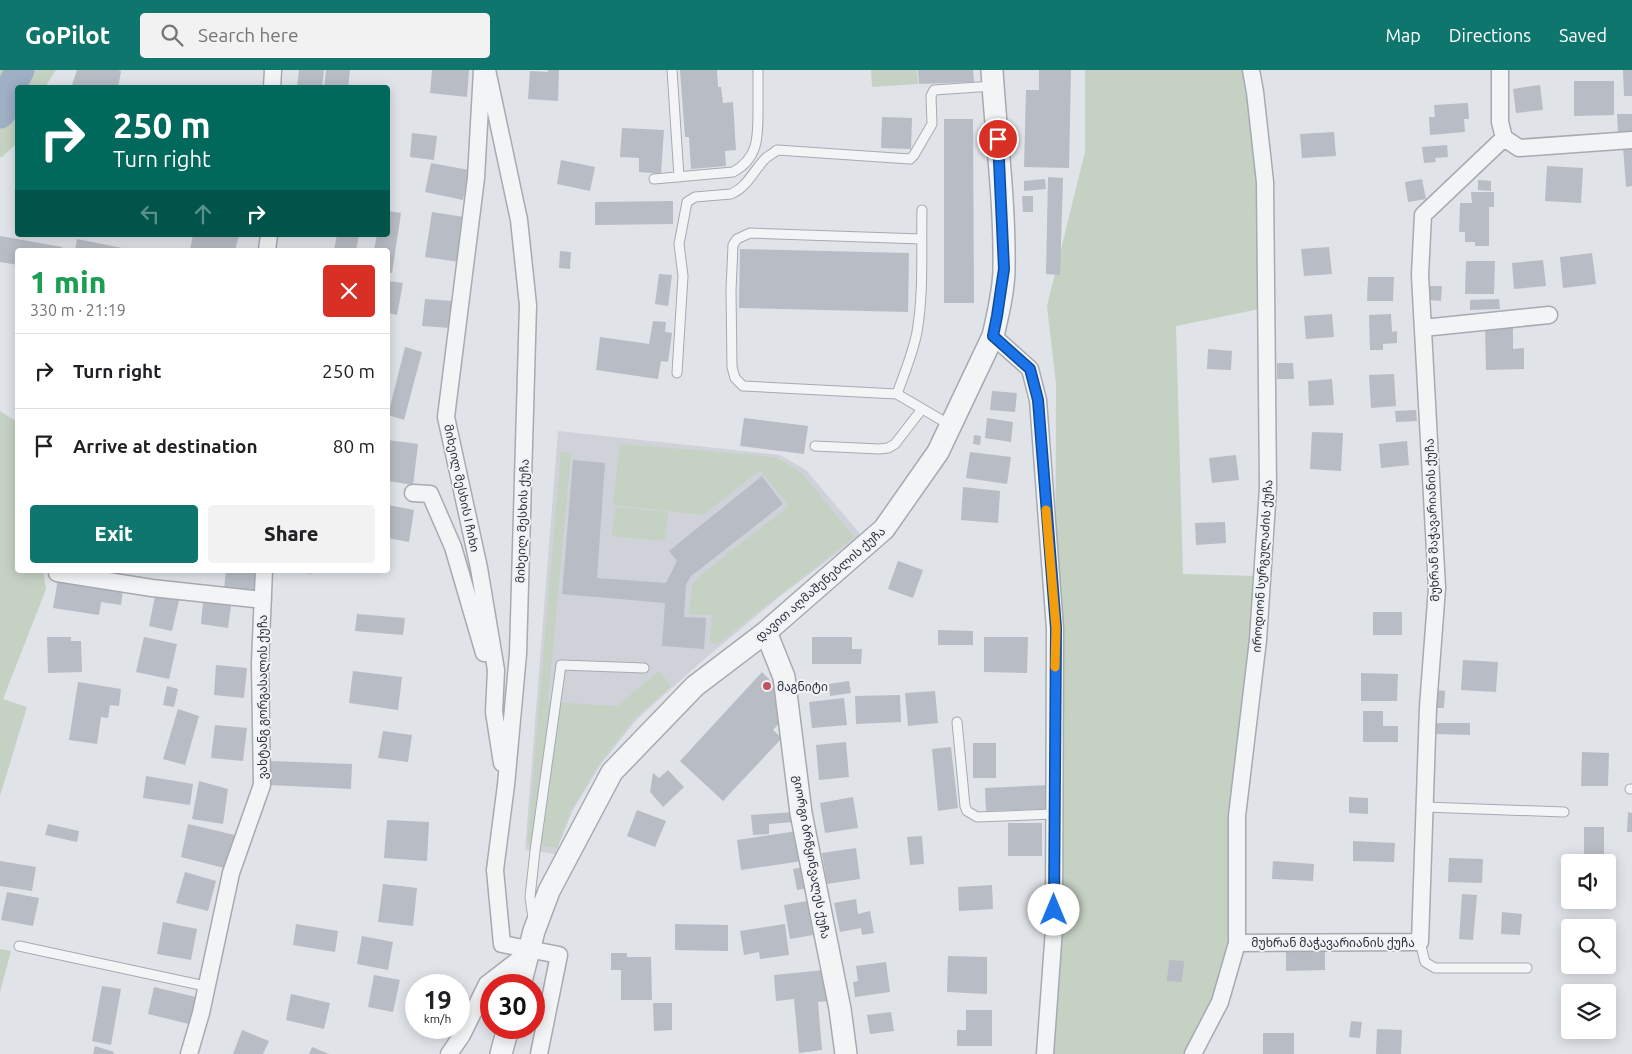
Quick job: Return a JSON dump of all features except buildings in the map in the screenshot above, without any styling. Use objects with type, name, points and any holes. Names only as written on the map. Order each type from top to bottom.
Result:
[{"type":"street","points":[[272,70],[272,85]]},
{"type":"street","name":"მიხეილ მესხის I ჩიხი","points":[[482,70],[476,178],[446,417],[479,568],[496,670],[494,712],[506,784]]},
{"type":"street","name":"მიხეილ მესხის ქუჩა","points":[[487,70],[519,220],[528,305],[518,654],[506,784],[495,870],[502,944],[532,941]]},
{"type":"street","name":"იროდიონ სურგულაძის ქუჩა","points":[[1193,1054],[1220,1002],[1237,943],[1237,816],[1258,640],[1268,488],[1265,182],[1251,70]]},
{"type":"street","points":[[1500,70],[1500,122],[1504,138],[1518,148],[1632,140]]},
{"type":"street","name":"დავით აღმაშენებლის ქუჩა","points":[[523,974],[549,891],[612,772],[695,686],[766,632],[884,529],[938,452],[993,336],[1004,269],[993,78]]},
{"type":"street","name":"მუხრან მაჭავარიანის ქუჩა","points":[[1237,943],[1420,942],[1428,707],[1437,588],[1420,275],[1423,215],[1504,138]]},
{"type":"street","points":[[1423,328],[1549,315]]},
{"type":"street","points":[[993,336],[1030,369],[1038,400],[1056,628],[1054,929],[1044,1054]]},
{"type":"street","points":[[413,493],[430,494],[454,547],[484,651],[494,712]]},
{"type":"street","points":[[57,573],[152,588],[263,600]]},
{"type":"street","name":"ვახტანგ გორგასალის ქუჩა","points":[[189,1054],[201,1013],[205,986],[231,873],[262,785],[260,663],[264,573]]},
{"type":"street","name":"გიორგი ბრწყინვალეს ქუჩა","points":[[766,632],[784,677],[802,813],[840,1009],[846,1054]]},
{"type":"street","points":[[449,1054],[462,1035],[487,984],[532,941],[559,955],[539,1054]]},
{"type":"street","points":[[501,1054],[505,1039]]},
{"type":"lane","points":[[672,70],[679,176]]},
{"type":"lane","points":[[654,179],[733,172],[743,167],[752,155],[758,140],[758,70]]},
{"type":"lane","points":[[677,373],[683,276],[679,244],[687,202],[695,197],[731,194],[743,188],[767,157],[777,150],[910,159],[932,124],[931,96],[934,90],[993,78]]},
{"type":"lane","points":[[897,394],[917,333],[922,270],[922,210]]},
{"type":"lane","points":[[921,239],[750,234],[737,239],[733,245],[731,290],[732,367],[735,378],[743,386],[897,394],[950,424]]},
{"type":"lane","points":[[815,446],[888,448],[895,444],[922,409]]},
{"type":"lane","points":[[532,941],[530,897],[561,665],[644,668]]},
{"type":"lane","points":[[957,722],[967,811],[976,817],[1054,814]]},
{"type":"lane","points":[[1425,807],[1564,812]]},
{"type":"lane","points":[[1420,942],[1425,962],[1435,968],[1527,968]]},
{"type":"lane","points":[[19,946],[205,986]]},
{"type":"shaded area","points":[[558,431],[780,455],[806,470],[861,535],[779,597],[701,662],[637,719],[601,764],[573,810],[555,854],[525,850]]},
{"type":"green space","points":[[0,70],[56,70],[46,85],[15,85],[15,145],[0,157]]},
{"type":"green space","points":[[871,70],[917,70],[918,84],[872,87]]},
{"type":"green space","points":[[1085,70],[1249,70],[1266,185],[1264,308],[1176,326],[1183,574],[1257,576],[1226,986],[1187,1054],[1048,1054],[1054,980],[1056,384],[1047,306],[1085,152]]},
{"type":"green space","points":[[0,411],[15,421],[15,573],[43,573],[46,589],[3,699],[27,707],[0,796]]},
{"type":"green space","points":[[620,444],[775,457],[802,473],[854,537],[716,645],[710,642],[712,615],[689,614],[692,586],[697,578],[789,506],[760,470],[703,515],[613,505]]},
{"type":"green space","points":[[561,452],[571,453],[548,702],[617,706],[659,671],[671,686],[633,720],[600,763],[571,810],[557,848],[527,845]]},
{"type":"green space","points":[[615,507],[668,512],[665,541],[612,536]]},
{"type":"green space","points":[[0,949],[11,951],[0,992]]},
{"type":"waterway","points":[[0,114],[20,70]]},
{"type":"slow traffic","points":[[1046,510],[1056,628],[1055,667]]},
{"type":"place","name":"მაგნიტი","points":[[767,686]]},
{"type":"route","points":[[998,139],[1004,269],[993,336],[1030,369],[1038,400],[1056,628],[1054,910]]}]
